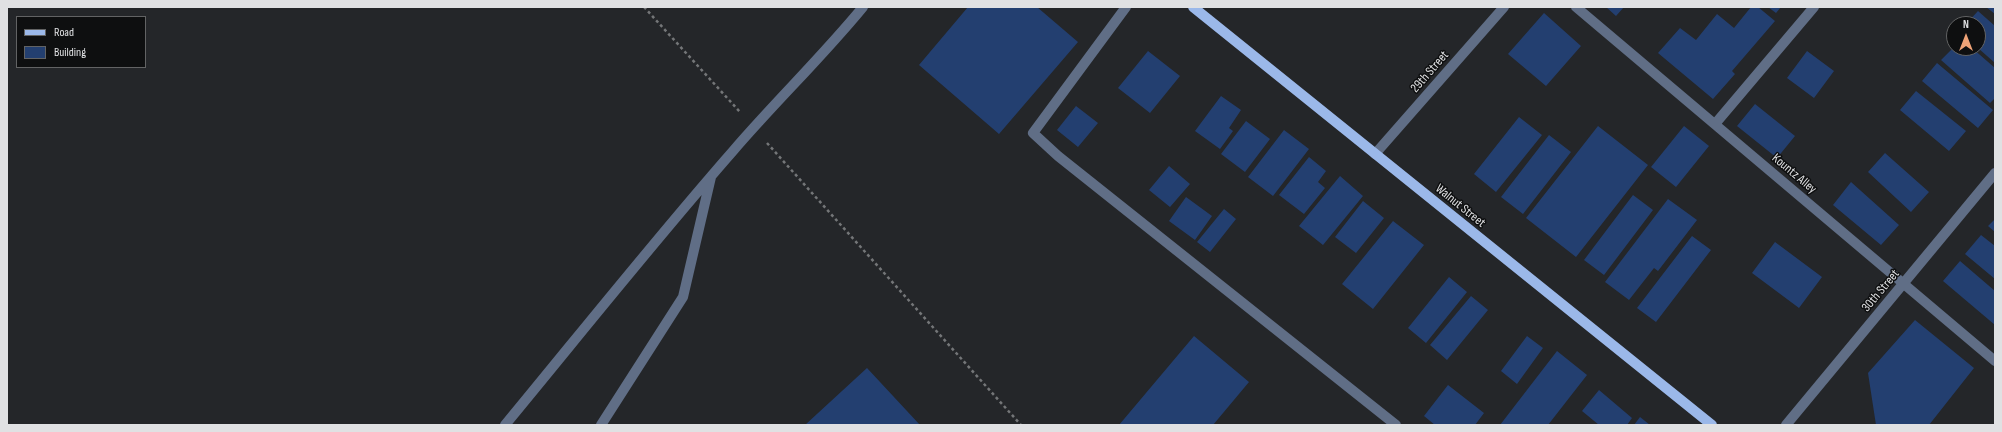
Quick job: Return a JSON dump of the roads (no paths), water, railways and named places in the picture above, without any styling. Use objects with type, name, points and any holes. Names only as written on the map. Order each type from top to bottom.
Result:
[{"type":"main road","name":"Walnut Street","points":[[1193,7],[1712,425]]},
{"type":"street","points":[[505,425],[753,127],[843,31],[863,7]]},
{"type":"street","points":[[1126,7],[1033,133],[1058,156],[1396,425]]},
{"type":"street","name":"29th Street","points":[[1375,154],[1504,7]]},
{"type":"street","name":"Kountz Alley","points":[[1576,7],[1995,361]]},
{"type":"street","points":[[1715,124],[1814,7]]},
{"type":"street","name":"30th Street","points":[[1786,425],[1995,173]]},
{"type":"street","points":[[601,425],[683,297],[712,175]]}]
